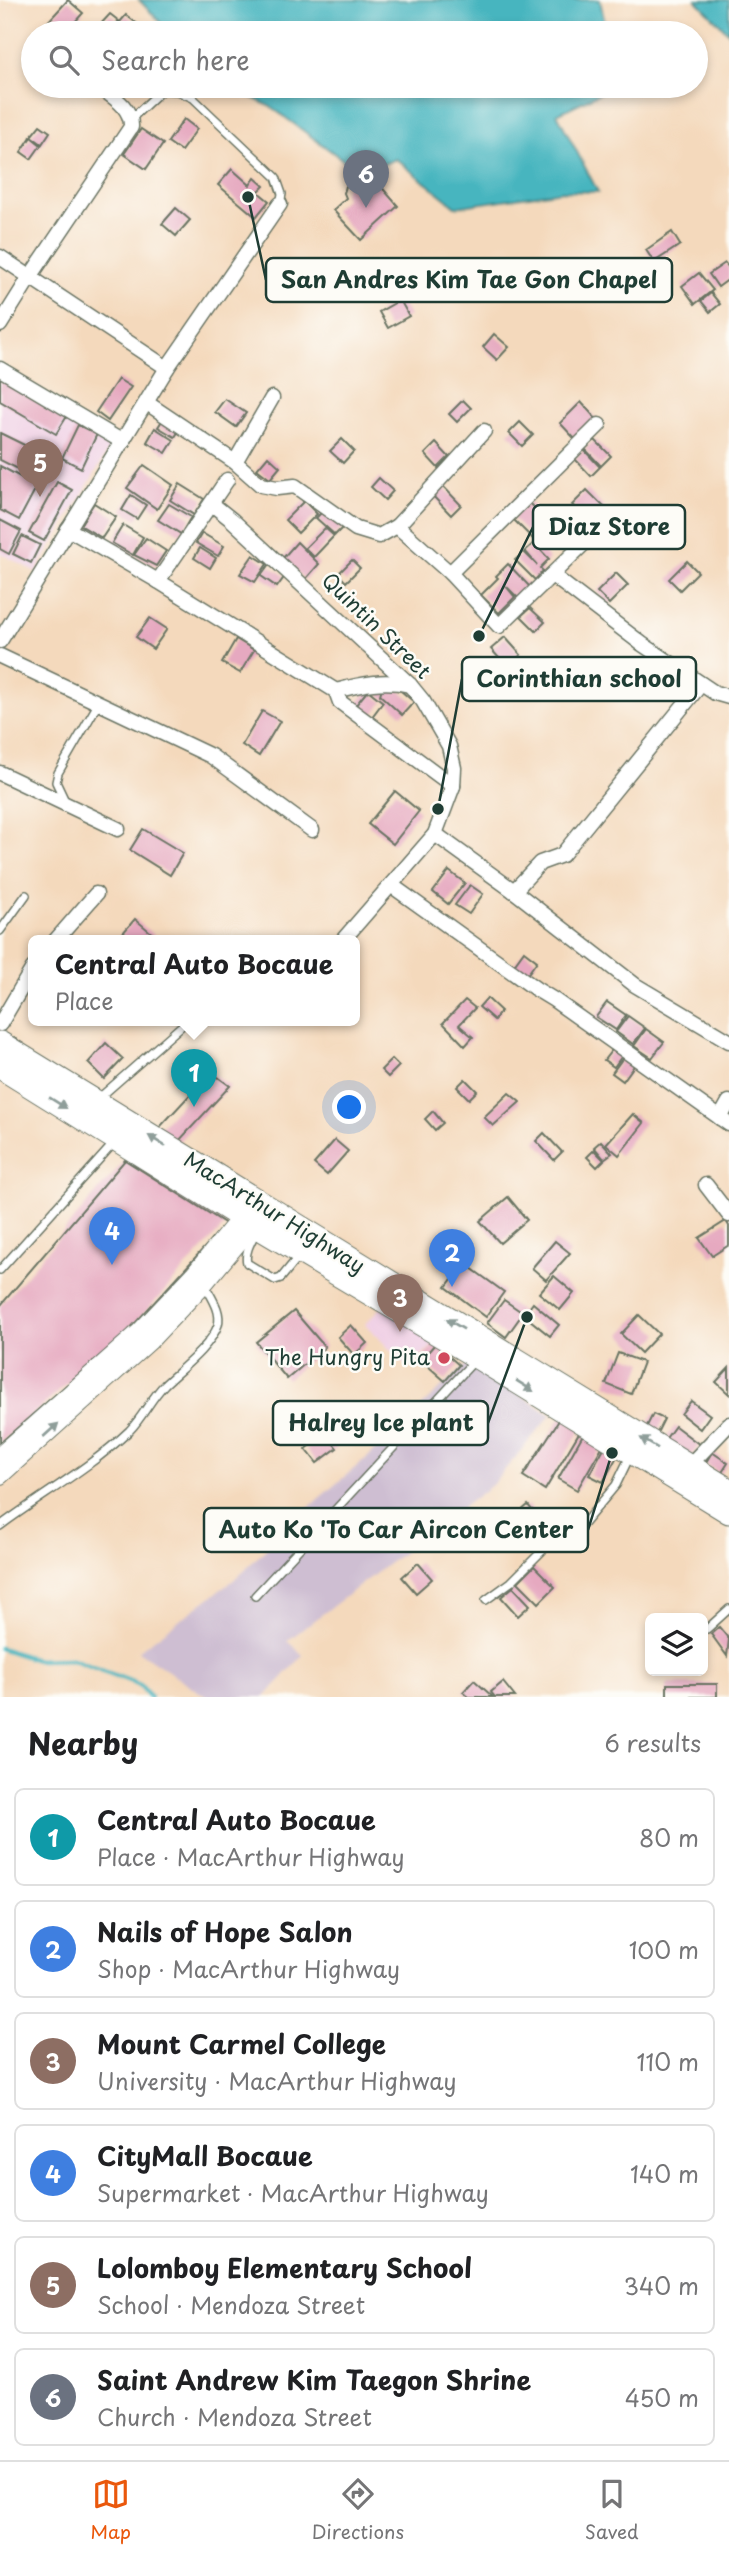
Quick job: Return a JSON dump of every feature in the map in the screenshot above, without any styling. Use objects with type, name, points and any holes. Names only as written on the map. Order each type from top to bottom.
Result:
[{"type":"highway","name":"MacArthur Highway","points":[[0,1043],[95,1102],[255,1216],[302,1253],[633,1453],[729,1490]]},
{"type":"highway","name":"MacArthur Highway","points":[[0,1067],[118,1140],[255,1216],[683,1473],[729,1512]]},
{"type":"street","points":[[0,325],[30,276],[128,136],[132,118],[114,98]]},
{"type":"street","points":[[0,641],[167,368],[280,204]]},
{"type":"street","points":[[0,257],[167,368]]},
{"type":"street","points":[[0,369],[123,442]]},
{"type":"street","points":[[235,462],[272,398]]},
{"type":"street","points":[[147,403],[235,462],[261,485],[277,488],[295,486],[356,529],[379,536],[397,526],[484,431]]},
{"type":"street","points":[[450,573],[599,425]]},
{"type":"street","points":[[158,581],[227,480]]},
{"type":"street","name":"Quintin Street","points":[[212,504],[410,685],[423,701],[449,747],[454,768],[453,786],[435,834],[347,935]]},
{"type":"street","points":[[397,526],[450,573],[499,626],[609,519]]},
{"type":"street","points":[[68,529],[158,581],[335,691],[340,702],[453,786]]},
{"type":"street","points":[[552,575],[642,644],[715,693],[729,697]]},
{"type":"street","points":[[0,656],[211,756],[312,830]]},
{"type":"street","points":[[335,691],[377,682],[410,685]]},
{"type":"street","points":[[514,891],[540,863],[562,855],[701,684]]},
{"type":"street","points":[[0,773],[118,829]]},
{"type":"street","points":[[435,834],[514,891],[635,985],[729,1041]]},
{"type":"street","points":[[391,885],[724,1121],[729,1102]]},
{"type":"street","points":[[60,935],[96,894]]},
{"type":"street","points":[[0,1024],[28,976]]},
{"type":"street","points":[[706,1185],[729,1215]]},
{"type":"street","points":[[0,1475],[149,1341],[204,1283],[255,1216]]},
{"type":"street","points":[[0,1456],[140,1332],[255,1216]]},
{"type":"street","points":[[683,1473],[729,1424]]},
{"type":"lane","points":[[132,118],[153,98]]},
{"type":"lane","points":[[193,98],[276,177],[282,194],[280,204]]},
{"type":"lane","points":[[66,803],[56,782],[58,773],[98,704]]},
{"type":"lane","points":[[0,930],[26,895]]},
{"type":"lane","points":[[95,1102],[181,1026]]},
{"type":"lane","points":[[0,1270],[118,1140]]},
{"type":"lane","points":[[255,1216],[247,1263],[275,1280],[281,1279],[302,1253]]},
{"type":"lane","points":[[0,1526],[97,1459],[131,1429],[162,1387],[187,1365],[212,1336],[219,1323],[217,1306],[204,1283]]},
{"type":"lane","points":[[255,1596],[477,1357]]},
{"type":"lane","points":[[486,1600],[511,1582],[553,1540],[580,1528],[616,1485],[633,1453]]},
{"type":"lane","points":[[708,1628],[729,1609]]},
{"type":"shaded area","points":[[0,376],[114,441],[36,572],[0,553]]},
{"type":"shaded area","points":[[384,1304],[439,1340],[408,1368],[365,1324]]},
{"type":"shaded area","points":[[470,1361],[551,1415],[492,1485],[287,1641],[303,1655],[265,1697],[207,1697],[138,1651],[235,1579],[318,1499],[368,1457]]},
{"type":"water","points":[[139,0],[600,0],[604,21],[159,21]]},
{"type":"water","points":[[696,0],[729,0],[729,33]]},
{"type":"water","points":[[253,98],[590,98],[557,114],[598,192],[562,191],[456,207],[396,159],[361,173],[271,107]]},
{"type":"building","points":[[68,0],[83,13],[76,21],[49,21]]},
{"type":"building","points":[[110,14],[119,21],[104,21]]},
{"type":"building","points":[[126,15],[134,21],[121,21]]},
{"type":"building","points":[[184,119],[197,129],[181,151],[168,142]]},
{"type":"building","points":[[40,125],[50,132],[42,144],[31,136]]},
{"type":"building","points":[[141,129],[163,144],[146,169],[124,154]]},
{"type":"building","points":[[31,137],[41,145],[31,159],[21,152]]},
{"type":"building","points":[[232,169],[250,185],[255,178],[264,186],[258,192],[269,201],[256,217],[218,185]]},
{"type":"building","points":[[371,175],[398,206],[361,240],[333,210],[346,198],[346,186],[354,184],[358,187]]},
{"type":"building","points":[[176,208],[190,220],[176,236],[162,224]]},
{"type":"building","points":[[672,232],[680,245],[654,262],[646,250]]},
{"type":"building","points":[[725,263],[729,268],[729,279],[718,287],[709,274]]},
{"type":"building","points":[[699,273],[713,290],[695,304],[682,286]]},
{"type":"building","points":[[711,293],[720,304],[710,312],[701,301]]},
{"type":"building","points":[[400,300],[409,316],[388,328],[379,312]]},
{"type":"building","points":[[494,334],[509,347],[497,360],[483,347]]},
{"type":"building","points":[[0,376],[69,413],[56,434],[0,401]]},
{"type":"building","points":[[118,379],[131,387],[108,421],[96,412]]},
{"type":"building","points":[[225,399],[246,413],[236,427],[215,412]]},
{"type":"building","points":[[463,400],[471,408],[457,422],[449,414]]},
{"type":"building","points":[[581,402],[597,420],[575,439],[560,423]]},
{"type":"building","points":[[163,419],[180,429],[175,437],[158,427]]},
{"type":"building","points":[[520,422],[533,435],[522,446],[509,433]]},
{"type":"building","points":[[78,425],[97,434],[81,468],[62,458]]},
{"type":"building","points":[[155,428],[174,440],[166,453],[147,442]]},
{"type":"building","points":[[0,433],[57,461],[46,483],[0,460]]},
{"type":"building","points":[[342,439],[354,451],[343,463],[330,451]]},
{"type":"building","points":[[595,440],[611,456],[601,466],[585,449]]},
{"type":"building","points":[[436,443],[449,457],[438,468],[425,454]]},
{"type":"building","points":[[584,450],[600,467],[591,476],[575,459]]},
{"type":"building","points":[[268,456],[280,467],[270,479],[257,469]]},
{"type":"building","points":[[144,465],[173,485],[157,509],[127,488]]},
{"type":"building","points":[[0,466],[37,486],[19,520],[0,510]]},
{"type":"building","points":[[379,478],[393,491],[385,500],[371,487]]},
{"type":"building","points":[[57,482],[72,490],[44,541],[29,533]]},
{"type":"building","points":[[439,482],[461,505],[451,515],[429,492]]},
{"type":"building","points":[[180,484],[204,499],[194,515],[170,500]]},
{"type":"building","points":[[587,490],[605,508],[590,522],[572,505]]},
{"type":"building","points":[[131,495],[146,505],[137,519],[122,510]]},
{"type":"building","points":[[304,501],[317,514],[298,533],[285,520]]},
{"type":"building","points":[[529,502],[549,523],[533,539],[512,518]]},
{"type":"building","points":[[94,503],[116,517],[102,538],[80,525]]},
{"type":"building","points":[[169,504],[191,517],[181,534],[158,520]]},
{"type":"building","points":[[324,510],[343,527],[335,535],[316,518]]},
{"type":"building","points":[[616,519],[629,533],[621,541],[607,528]]},
{"type":"building","points":[[0,520],[21,531],[9,554],[0,549]]},
{"type":"building","points":[[123,525],[143,537],[133,555],[112,543]]},
{"type":"building","points":[[325,528],[334,536],[314,557],[305,548]]},
{"type":"building","points":[[202,533],[224,546],[218,556],[196,543]]},
{"type":"building","points":[[22,536],[40,545],[31,563],[13,554]]},
{"type":"building","points":[[146,538],[166,551],[156,566],[134,555]]},
{"type":"building","points":[[297,542],[319,564],[305,580],[283,558]]},
{"type":"building","points":[[534,543],[549,559],[540,568],[543,571],[535,580],[515,560],[524,552],[537,565],[525,551]]},
{"type":"building","points":[[200,548],[216,558],[210,568],[194,558]]},
{"type":"building","points":[[253,555],[267,564],[255,582],[240,574]]},
{"type":"building","points":[[352,560],[360,568],[346,582],[338,574]]},
{"type":"building","points":[[687,561],[698,572],[680,590],[669,579]]},
{"type":"building","points":[[508,564],[530,587],[519,599],[506,586],[515,597],[499,613],[481,595]]},
{"type":"building","points":[[269,565],[285,576],[277,587],[261,576]]},
{"type":"building","points":[[616,573],[628,585],[609,604],[597,592]]},
{"type":"building","points":[[530,608],[545,622],[536,631],[521,616]]},
{"type":"building","points":[[150,618],[167,629],[153,649],[136,637]]},
{"type":"building","points":[[505,637],[521,655],[507,667],[491,649]]},
{"type":"building","points":[[236,639],[254,650],[240,673],[222,663]]},
{"type":"building","points":[[382,687],[401,691],[414,702],[402,715],[380,695]]},
{"type":"building","points":[[368,690],[383,702],[371,718],[355,706]]},
{"type":"building","points":[[262,711],[280,721],[259,756],[242,745]]},
{"type":"building","points":[[395,791],[419,811],[393,844],[368,824]]},
{"type":"building","points":[[143,829],[183,853],[170,875],[130,850]]},
{"type":"building","points":[[449,871],[465,883],[448,904],[433,892]]},
{"type":"building","points":[[470,885],[483,894],[469,914],[455,905]]},
{"type":"building","points":[[135,919],[154,935],[121,935]]},
{"type":"building","points":[[524,951],[537,961],[524,979],[511,969]]},
{"type":"building","points":[[487,998],[501,1011],[494,1020],[479,1007]]},
{"type":"building","points":[[465,1000],[475,1008],[459,1025],[473,1037],[465,1046],[443,1023]]},
{"type":"building","points":[[607,1002],[626,1015],[616,1030],[596,1017]]},
{"type":"building","points":[[628,1016],[645,1028],[633,1044],[616,1032]]},
{"type":"building","points":[[646,1029],[664,1042],[652,1058],[634,1046]]},
{"type":"building","points":[[106,1043],[123,1059],[104,1079],[88,1063]]},
{"type":"building","points":[[615,1046],[624,1053],[614,1067],[604,1060]]},
{"type":"building","points":[[625,1055],[636,1063],[623,1081],[612,1073]]},
{"type":"building","points":[[392,1059],[399,1066],[388,1077],[381,1070]]},
{"type":"building","points":[[211,1072],[230,1086],[178,1142],[158,1129]]},
{"type":"building","points":[[465,1079],[477,1091],[469,1099],[457,1087]]},
{"type":"building","points":[[509,1093],[520,1102],[493,1126],[484,1117]]},
{"type":"building","points":[[433,1111],[443,1123],[435,1130],[425,1119]]},
{"type":"building","points":[[633,1114],[644,1123],[619,1155],[606,1144]]},
{"type":"building","points":[[544,1133],[562,1152],[554,1160],[536,1141]]},
{"type":"building","points":[[335,1140],[348,1151],[327,1175],[314,1164]]},
{"type":"building","points":[[601,1141],[612,1153],[604,1159],[594,1147]]},
{"type":"building","points":[[594,1150],[604,1160],[597,1167],[587,1157]]},
{"type":"building","points":[[125,1160],[226,1224],[127,1332],[0,1443],[0,1306]]},
{"type":"building","points":[[508,1197],[527,1220],[500,1243],[480,1221]]},
{"type":"building","points":[[726,1221],[729,1226],[729,1245],[712,1256],[699,1238]]},
{"type":"building","points":[[555,1241],[570,1253],[546,1280],[532,1268]]},
{"type":"building","points":[[464,1263],[504,1292],[486,1317],[446,1287]]},
{"type":"building","points":[[554,1276],[574,1293],[560,1310],[539,1293]]},
{"type":"building","points":[[504,1300],[523,1313],[506,1337],[487,1323]]},
{"type":"building","points":[[533,1303],[559,1325],[550,1336],[524,1315]]},
{"type":"building","points":[[294,1311],[325,1347],[287,1379],[256,1342]]},
{"type":"building","points":[[639,1315],[659,1334],[641,1353],[621,1334]]},
{"type":"building","points":[[351,1325],[367,1343],[354,1355],[338,1337]]},
{"type":"building","points":[[435,1344],[459,1365],[445,1381],[421,1360]]},
{"type":"building","points":[[618,1353],[643,1362],[631,1394],[606,1384]]},
{"type":"building","points":[[729,1368],[729,1394],[716,1382]]},
{"type":"building","points":[[691,1401],[710,1415],[700,1429],[681,1414]]},
{"type":"building","points":[[563,1414],[583,1426],[545,1490],[523,1476]]},
{"type":"building","points":[[653,1414],[664,1419],[657,1433],[646,1428]]},
{"type":"building","points":[[675,1426],[700,1445],[689,1459],[664,1441]]},
{"type":"building","points":[[586,1429],[606,1440],[577,1490],[558,1479]]},
{"type":"building","points":[[326,1434],[337,1448],[317,1463],[306,1449]]},
{"type":"building","points":[[605,1446],[619,1453],[603,1482],[589,1475]]},
{"type":"building","points":[[712,1452],[728,1463],[721,1474],[705,1464]]},
{"type":"building","points":[[528,1505],[541,1521],[527,1533],[513,1518]]},
{"type":"building","points":[[478,1517],[490,1530],[475,1543],[464,1531]]},
{"type":"building","points":[[418,1563],[432,1579],[416,1593],[402,1577]]},
{"type":"building","points":[[534,1566],[555,1587],[539,1603],[518,1582]]},
{"type":"building","points":[[513,1587],[530,1605],[518,1616],[501,1597]]},
{"type":"building","points":[[719,1627],[729,1639],[727,1656],[711,1634]]},
{"type":"building","points":[[474,1680],[493,1697],[469,1697],[463,1692]]},
{"type":"building","points":[[503,1682],[515,1697],[495,1697],[491,1692]]},
{"type":"building","points":[[667,1684],[717,1684],[717,1697],[667,1697]]},
{"type":"waterway","points":[[0,1648],[37,1660],[72,1659],[140,1685],[150,1697]]},
{"type":"place","name":"San Andres Kim Tae Gon Chapel","points":[[248,197]]},
{"type":"place","name":"Saint Andrew Kim Taegon Shrine","points":[[366,208]]},
{"type":"place","name":"Lolomboy Elementary School","points":[[40,497]]},
{"type":"place","name":"Diaz Store","points":[[479,636]]},
{"type":"place","name":"Corinthian school","points":[[438,809]]},
{"type":"place","name":"Central Auto Bocaue","points":[[194,1107]]},
{"type":"place","name":"CityMall Bocaue","points":[[112,1265]]},
{"type":"place","name":"Nails of Hope Salon","points":[[452,1287]]},
{"type":"place","name":"Halrey Ice plant","points":[[527,1317]]},
{"type":"place","name":"Mount Carmel College","points":[[400,1332]]},
{"type":"place","name":"The Hungry Pita","points":[[444,1358]]},
{"type":"place","name":"Auto Ko 'To Car Aircon Center","points":[[612,1453]]}]
